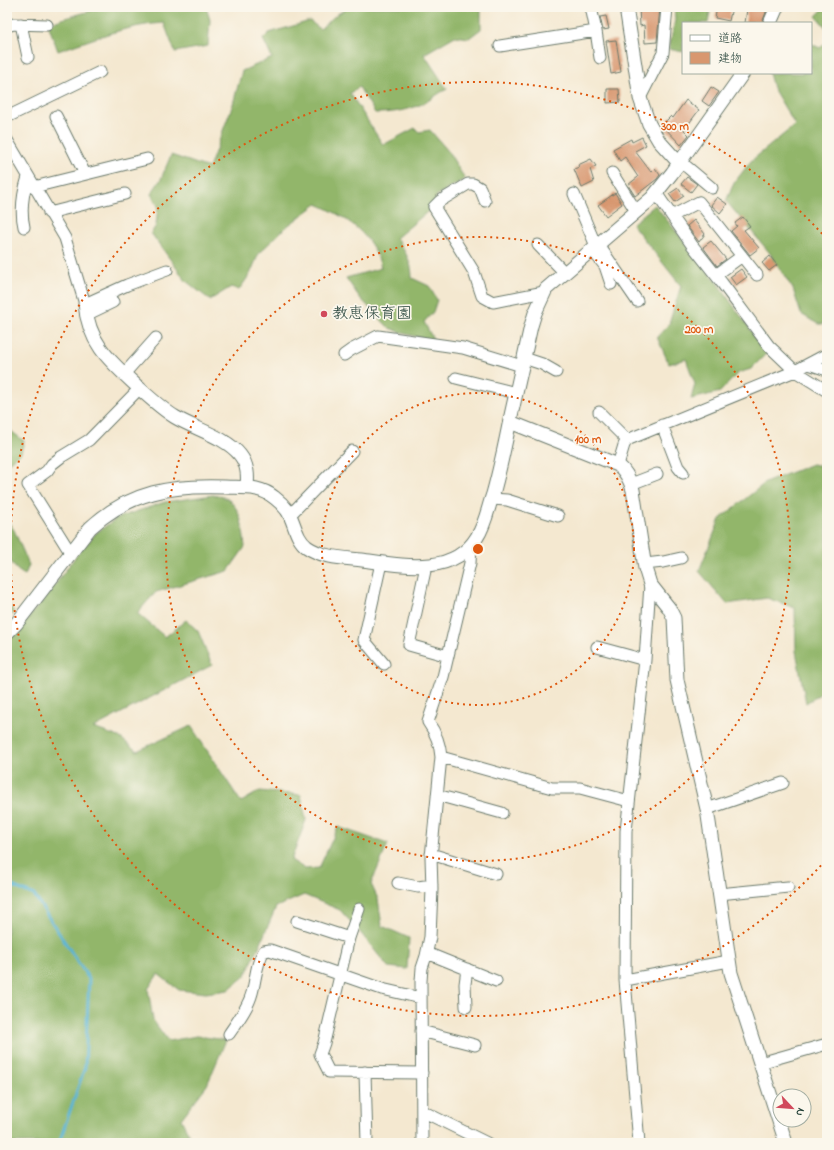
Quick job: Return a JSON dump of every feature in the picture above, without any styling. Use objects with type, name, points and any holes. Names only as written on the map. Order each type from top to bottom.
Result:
[{"type":"street","points":[[591,7],[600,58]]},
{"type":"street","points":[[626,7],[640,98],[649,124],[659,140],[679,163],[687,167],[712,188]]},
{"type":"street","points":[[640,98],[663,53],[667,7]]},
{"type":"street","points":[[770,22],[777,7]]},
{"type":"street","points":[[7,26],[21,24],[47,25]]},
{"type":"street","points":[[21,24],[28,57]]},
{"type":"street","points":[[500,46],[596,31]]},
{"type":"street","points":[[7,116],[100,72]]},
{"type":"street","points":[[7,633],[16,624],[70,552],[90,528],[104,515],[137,498],[167,489],[188,487],[254,488],[275,497],[290,515],[297,535],[307,547],[320,554],[399,566],[430,566],[462,555],[471,547],[478,536],[491,499],[500,470],[530,326],[544,292],[564,272],[656,193],[743,74]]},
{"type":"street","points":[[56,116],[85,174]]},
{"type":"street","points":[[7,140],[64,238],[93,336],[100,349],[124,374],[174,417],[229,445],[240,455],[246,464],[248,475],[247,487]]},
{"type":"street","points":[[34,187],[147,159]]},
{"type":"street","points":[[612,173],[636,211]]},
{"type":"street","points":[[24,227],[22,217],[23,193],[28,177]]},
{"type":"street","points":[[485,201],[480,188],[473,184],[468,184],[440,201],[434,207],[474,272],[482,296],[494,302],[544,292]]},
{"type":"street","points":[[656,193],[692,245],[768,346],[795,371],[827,391]]},
{"type":"street","points":[[50,213],[125,194]]},
{"type":"street","points":[[574,194],[611,284]]},
{"type":"street","points":[[672,216],[699,202],[757,275]]},
{"type":"street","points":[[538,245],[564,272]]},
{"type":"street","points":[[595,246],[637,300]]},
{"type":"street","points":[[716,275],[742,256]]},
{"type":"street","points":[[85,310],[127,285],[167,270]]},
{"type":"street","points":[[85,310],[113,302]]},
{"type":"street","points":[[344,355],[378,336],[463,348],[523,362],[542,364],[556,372]]},
{"type":"street","points":[[124,374],[156,338]]},
{"type":"street","points":[[618,465],[624,445],[628,440],[795,371],[827,354]]},
{"type":"street","points":[[809,364],[827,370]]},
{"type":"street","points":[[456,378],[516,393]]},
{"type":"street","points":[[70,552],[28,485],[47,471],[52,464],[61,457],[89,440],[140,388]]},
{"type":"street","points":[[599,412],[628,440]]},
{"type":"street","points":[[510,422],[618,465],[622,468],[631,484],[636,505],[645,564],[650,584],[645,660],[626,831],[625,980],[639,1143]]},
{"type":"street","points":[[662,425],[678,466],[684,473]]},
{"type":"street","points":[[290,515],[352,451]]},
{"type":"street","points":[[631,484],[657,474]]},
{"type":"street","points":[[491,499],[507,500],[558,516]]},
{"type":"street","points":[[422,1143],[420,981],[430,937],[432,885],[431,854],[441,757],[436,733],[428,722],[448,656],[470,563],[471,547]]},
{"type":"street","points":[[645,564],[681,558]]},
{"type":"street","points":[[381,563],[364,640],[384,664]]},
{"type":"street","points":[[426,566],[409,645],[448,656]]},
{"type":"street","points":[[650,584],[669,608],[674,618],[678,680],[707,809],[731,973],[786,1143]]},
{"type":"street","points":[[597,647],[645,660]]},
{"type":"street","points":[[441,757],[552,788],[580,788],[629,801]]},
{"type":"street","points":[[707,809],[783,783]]},
{"type":"street","points":[[437,795],[502,812]]},
{"type":"street","points":[[431,854],[496,874]]},
{"type":"street","points":[[398,883],[418,887],[432,885]]},
{"type":"street","points":[[719,894],[788,887]]},
{"type":"street","points":[[359,909],[349,938],[324,1043],[320,1054],[329,1072],[422,1074]]},
{"type":"street","points":[[297,921],[349,938]]},
{"type":"street","points":[[229,1034],[247,1007],[252,995],[260,957],[264,951],[270,950],[382,989],[421,998]]},
{"type":"street","points":[[427,953],[496,981]]},
{"type":"street","points":[[625,980],[729,961]]},
{"type":"street","points":[[466,1007],[465,984],[467,969]]},
{"type":"street","points":[[421,1031],[475,1046]]},
{"type":"street","points":[[760,1063],[827,1044]]},
{"type":"street","points":[[365,1072],[367,1143]]},
{"type":"street","points":[[422,1111],[487,1143]]},
{"type":"green space","points":[[105,7],[206,7],[210,20],[208,46],[175,52],[164,23],[150,24],[123,30],[97,37],[58,51],[48,24]]},
{"type":"green space","points":[[349,7],[481,7],[481,29],[469,38],[455,36],[424,54],[447,89],[425,102],[411,108],[381,113],[375,113],[359,87],[350,93],[383,145],[415,128],[419,132],[430,130],[448,151],[465,179],[437,195],[432,208],[396,238],[405,252],[411,267],[412,278],[429,286],[437,300],[433,312],[424,322],[434,341],[389,328],[360,298],[346,278],[381,268],[377,256],[365,236],[357,228],[338,214],[317,204],[286,227],[259,253],[250,274],[239,290],[231,287],[210,300],[186,281],[151,233],[156,226],[158,206],[151,194],[161,179],[171,155],[209,168],[233,104],[242,71],[272,58],[263,39],[269,33],[310,21],[320,29],[336,15]]},
{"type":"green space","points":[[674,7],[711,7],[708,22],[682,22],[682,52],[669,49],[675,20]]},
{"type":"green space","points":[[825,7],[827,7],[827,29],[816,16]]},
{"type":"green space","points":[[827,42],[827,324],[818,324],[801,314],[793,289],[769,252],[726,201],[734,183],[751,161],[795,125],[773,88],[769,74],[812,74],[812,44],[820,48]]},
{"type":"green space","points":[[655,205],[718,284],[767,353],[751,369],[738,373],[720,392],[691,399],[695,384],[686,359],[669,364],[657,337],[669,324],[681,286],[632,224]]},
{"type":"green space","points":[[7,428],[24,441],[21,453],[7,464]]},
{"type":"green space","points":[[812,464],[827,467],[827,682],[826,690],[806,703],[796,651],[795,608],[767,598],[727,604],[699,571],[720,519],[765,483]]},
{"type":"green space","points":[[213,495],[226,498],[239,513],[245,547],[228,571],[156,592],[137,613],[165,637],[186,620],[198,631],[212,665],[93,728],[119,737],[137,751],[191,726],[241,802],[260,791],[301,795],[306,820],[291,860],[305,869],[319,868],[338,827],[388,844],[371,884],[378,899],[382,926],[409,938],[407,969],[388,967],[340,910],[304,895],[276,907],[245,976],[228,990],[206,993],[179,990],[158,974],[148,989],[153,1020],[168,1041],[197,1036],[226,1040],[207,1085],[181,1119],[193,1143],[7,1143],[7,638],[25,622],[49,593],[76,556],[96,533],[117,518],[165,502]]},
{"type":"green space","points":[[7,520],[14,530],[29,565],[25,575],[13,565],[10,558],[7,544]]},
{"type":"green space","points":[[7,602],[14,612],[7,620]]},
{"type":"building","points":[[639,7],[660,7],[657,42],[645,43],[644,25],[640,26]]},
{"type":"building","points":[[717,7],[732,7],[729,21],[715,18]]},
{"type":"building","points":[[755,7],[768,7],[762,22],[745,22],[747,9],[754,10]]},
{"type":"building","points":[[606,16],[609,29],[603,30],[600,17]]},
{"type":"building","points":[[616,40],[621,72],[611,74],[606,41]]},
{"type":"building","points":[[711,87],[719,92],[709,106],[702,101]]},
{"type":"building","points":[[607,89],[619,89],[620,102],[607,103]]},
{"type":"building","points":[[686,100],[699,110],[684,130],[689,135],[681,145],[662,125],[671,116],[673,118]]},
{"type":"building","points":[[642,137],[646,145],[635,151],[651,172],[655,168],[660,175],[635,196],[628,185],[638,177],[625,157],[620,161],[613,149],[631,139],[632,142]]},
{"type":"building","points":[[591,159],[596,166],[590,169],[594,182],[582,188],[574,169],[579,167],[578,165]]},
{"type":"building","points":[[687,177],[697,184],[691,192],[681,184]]},
{"type":"building","points":[[678,188],[684,196],[675,202],[669,194]]},
{"type":"building","points":[[615,193],[622,204],[606,216],[598,205]]},
{"type":"building","points":[[717,197],[727,204],[720,213],[711,205]]},
{"type":"building","points":[[743,217],[750,226],[744,230],[759,248],[750,255],[731,231],[737,226],[735,223]]},
{"type":"building","points":[[694,220],[705,234],[699,242],[687,226]]},
{"type":"building","points":[[711,241],[726,259],[717,266],[703,247]]},
{"type":"building","points":[[770,256],[777,265],[769,271],[762,263]]},
{"type":"building","points":[[741,269],[747,277],[736,285],[730,277]]},
{"type":"waterway","points":[[7,884],[34,895],[89,979],[85,1067],[59,1143]]},
{"type":"place","name":"教恵保育園","points":[[324,314]]}]
